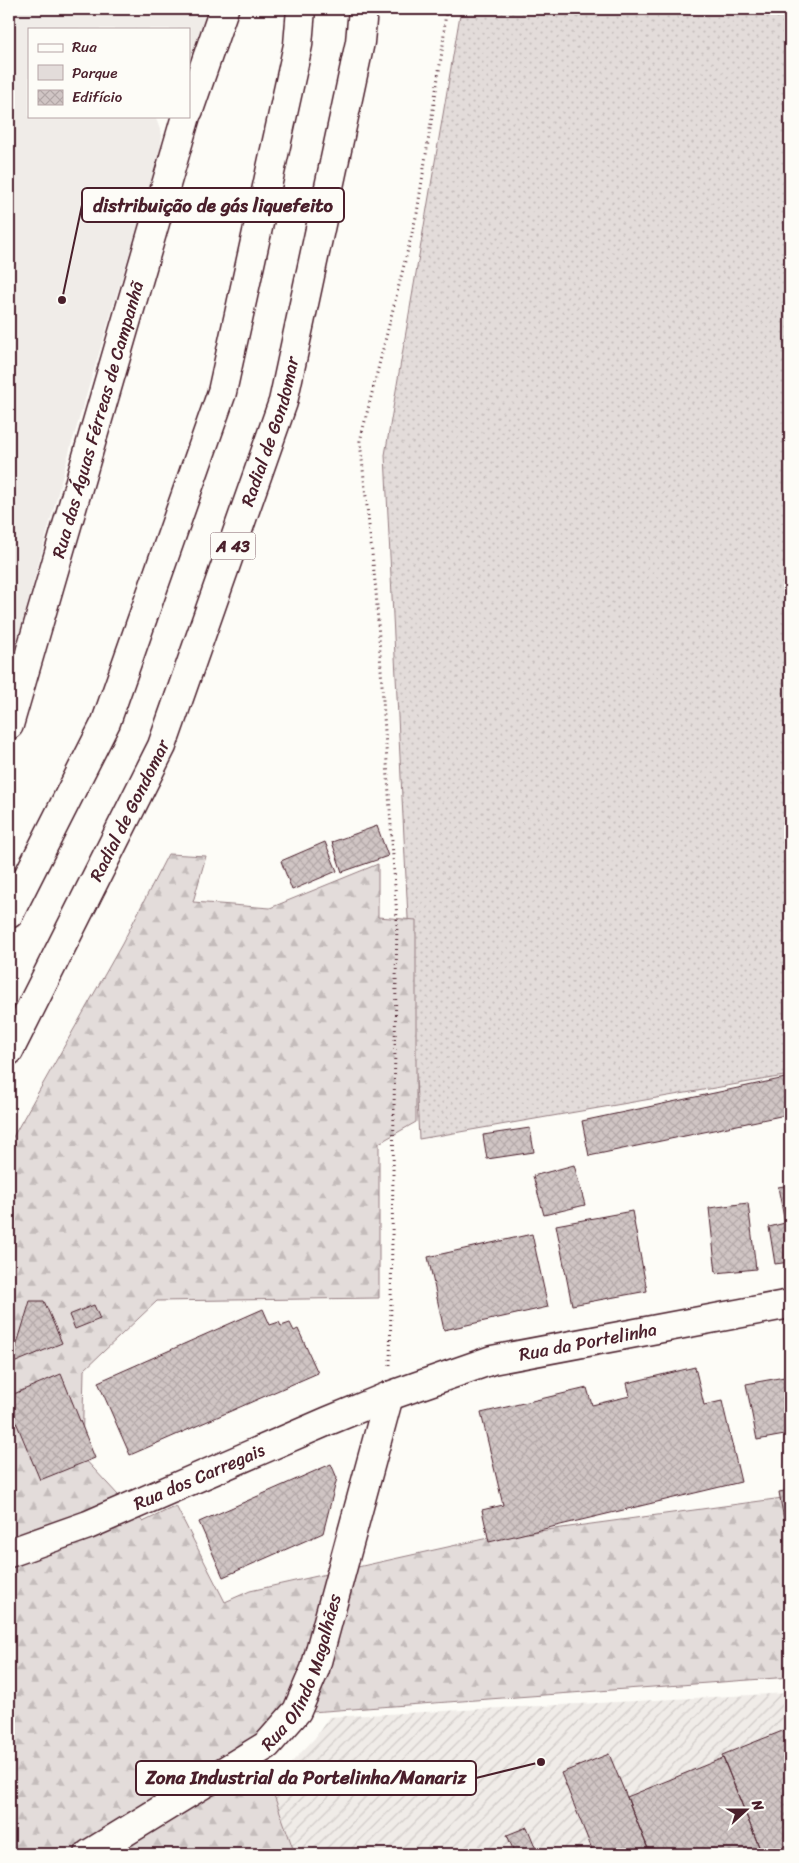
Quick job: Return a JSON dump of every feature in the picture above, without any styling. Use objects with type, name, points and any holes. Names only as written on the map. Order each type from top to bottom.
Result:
[{"type":"main road","points":[[190,107],[224,9]]},
{"type":"main road","points":[[9,914],[106,722],[222,392],[298,45],[301,9]]},
{"type":"main road","name":"Radial de Gondomar","points":[[9,1051],[162,746],[283,402],[360,42],[363,9]]},
{"type":"main road","name":"Rua das Águas Férreas de Campanhã","points":[[9,725],[185,118]]},
{"type":"main road","name":"Rua da Portelinha","points":[[389,1396],[492,1360],[790,1304]]},
{"type":"main road","name":"Rua dos Carregais","points":[[9,1553],[88,1525],[389,1396]]},
{"type":"main road","name":"Rua Olindo Magalhães","points":[[88,1854],[267,1744],[297,1711],[315,1669],[389,1396]]},
{"type":"path","points":[[389,1396],[397,919],[376,591],[360,441],[417,213],[443,45],[446,9]]},
{"type":"shaded area","points":[[9,9],[214,9],[190,72],[190,28],[28,28],[28,118],[156,118],[162,135],[160,152],[70,449],[9,672]]},
{"type":"shaded area","points":[[790,1693],[790,1854],[295,1854],[268,1787],[315,1738],[329,1717]]},
{"type":"green space","points":[[461,9],[790,9],[790,1075],[419,1139],[385,455]]},
{"type":"green space","points":[[168,854],[206,856],[193,902],[270,908],[378,864],[378,917],[416,920],[416,1122],[379,1143],[379,1298],[157,1301],[84,1370],[82,1456],[143,1522],[176,1506],[225,1602],[250,1591],[488,1538],[790,1497],[790,1677],[311,1712],[261,1759],[295,1854],[9,1854],[9,1144],[122,944]]},
{"type":"building","points":[[377,826],[388,856],[342,872],[332,842]]},
{"type":"building","points":[[325,842],[337,871],[292,890],[281,861]]},
{"type":"building","points":[[790,1077],[790,1114],[589,1156],[582,1121]]},
{"type":"building","points":[[530,1128],[534,1152],[487,1159],[483,1135]]},
{"type":"building","points":[[574,1165],[585,1205],[544,1215],[533,1176]]},
{"type":"building","points":[[790,1185],[790,1262],[775,1264],[769,1227],[785,1223],[778,1187]]},
{"type":"building","points":[[748,1203],[756,1269],[716,1273],[709,1208]]},
{"type":"building","points":[[632,1211],[647,1291],[572,1305],[556,1225]]},
{"type":"building","points":[[532,1234],[548,1307],[444,1330],[428,1257]]},
{"type":"building","points":[[30,1301],[44,1301],[62,1343],[11,1364]]},
{"type":"building","points":[[94,1305],[100,1319],[75,1329],[69,1315]]},
{"type":"building","points":[[263,1309],[270,1325],[279,1322],[281,1326],[290,1323],[294,1331],[298,1329],[318,1373],[130,1455],[98,1382]]},
{"type":"building","points":[[695,1367],[704,1405],[722,1401],[741,1482],[489,1542],[482,1510],[503,1505],[481,1413],[587,1388],[592,1405],[630,1396],[627,1383]]},
{"type":"building","points":[[61,1374],[95,1458],[40,1480],[9,1405],[9,1396]]},
{"type":"building","points":[[790,1376],[790,1434],[757,1440],[746,1384]]},
{"type":"building","points":[[331,1464],[337,1478],[323,1533],[223,1577],[199,1522]]},
{"type":"building","points":[[790,1490],[790,1519],[784,1520],[779,1492]]},
{"type":"building","points":[[790,1728],[790,1854],[762,1854],[722,1755]]},
{"type":"building","points":[[609,1754],[650,1853],[594,1854],[561,1773]]},
{"type":"building","points":[[723,1758],[762,1854],[650,1854],[627,1797]]},
{"type":"building","points":[[527,1827],[538,1854],[515,1854],[507,1835]]},
{"type":"place","name":"distribuição de gás liquefeito","points":[[62,300]]},
{"type":"place","name":"Zona Industrial da Portelinha/Manariz","points":[[541,1762]]}]
